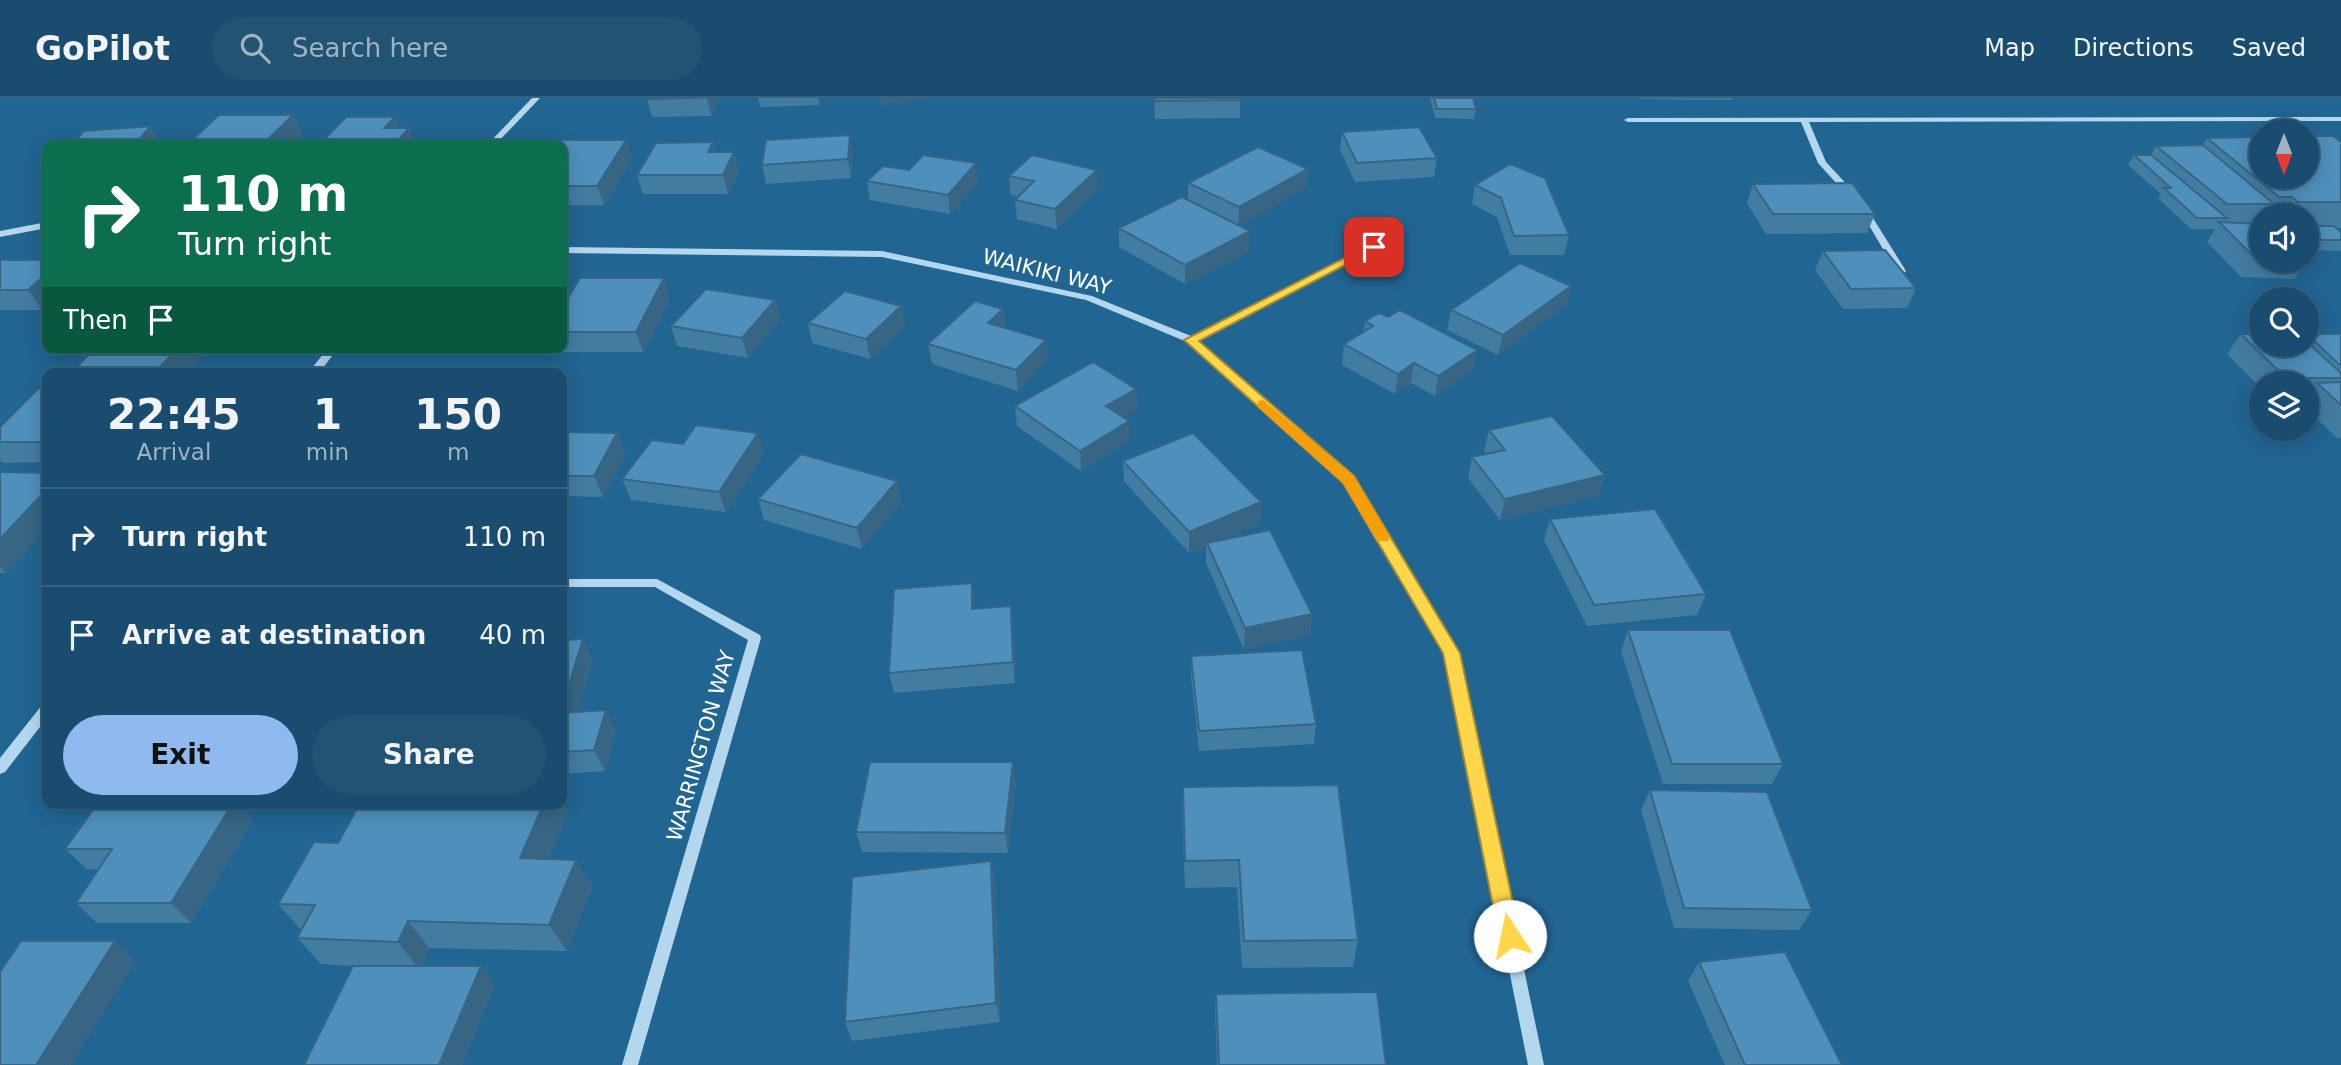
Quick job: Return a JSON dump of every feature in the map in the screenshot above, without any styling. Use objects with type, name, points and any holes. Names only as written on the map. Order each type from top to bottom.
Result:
[{"type":"street","points":[[496,140],[536,98]]},
{"type":"street","points":[[1628,120],[2339,121]]},
{"type":"street","points":[[1805,121],[1822,163],[1870,217],[1901,271]]},
{"type":"street","points":[[0,234],[42,226]]},
{"type":"street","points":[[1191,340],[1374,247]]},
{"type":"street","name":"WAIKIKI WAY","points":[[567,250],[882,254],[1089,298],[1191,340],[1348,480],[1451,653],[1536,1065]]},
{"type":"street","points":[[317,368],[328,354]]},
{"type":"street","name":"WARRINGTON WAY","points":[[567,583],[657,583],[755,638],[630,1065]]},
{"type":"street","points":[[0,768],[42,715]]},
{"type":"building","points":[[1155,98],[1240,98],[1241,100],[1155,101]]},
{"type":"building","points":[[1434,98],[1473,98],[1476,109],[1437,109]]},
{"type":"building","points":[[219,115],[293,115],[267,140],[192,140]]},
{"type":"building","points":[[346,117],[395,117],[384,128],[409,128],[398,140],[324,140]]},
{"type":"building","points":[[151,126],[138,140],[76,140],[84,131]]},
{"type":"building","points":[[1419,127],[1437,158],[1357,163],[1342,132]]},
{"type":"building","points":[[850,135],[848,159],[762,165],[766,140]]},
{"type":"building","points":[[2319,136],[2333,136],[2341,142],[2341,202],[2298,202],[2292,197],[2279,197],[2269,189],[2319,189]]},
{"type":"building","points":[[2249,137],[2249,172],[2207,138]]},
{"type":"building","points":[[567,140],[626,140],[597,186],[567,186]]},
{"type":"building","points":[[713,142],[708,152],[734,152],[723,175],[637,175],[656,143]]},
{"type":"building","points":[[2203,145],[2249,183],[2249,189],[2256,189],[2273,203],[2227,204],[2156,146]]},
{"type":"building","points":[[1258,147],[1308,169],[1239,207],[1188,183]]},
{"type":"building","points":[[923,155],[976,163],[948,195],[867,181],[883,166],[909,170]]},
{"type":"building","points":[[1032,155],[1097,170],[1055,209],[1015,200],[1034,181],[1009,176]]},
{"type":"building","points":[[2134,155],[2151,155],[2227,218],[2197,218],[2164,188],[2171,188]]},
{"type":"building","points":[[1510,164],[1545,178],[1569,235],[1514,236],[1501,198],[1475,185]]},
{"type":"building","points":[[1852,183],[1875,214],[1773,214],[1753,184]]},
{"type":"building","points":[[1182,197],[1250,231],[1185,265],[1119,228]]},
{"type":"building","points":[[2219,222],[2249,223],[2249,252]]},
{"type":"building","points":[[2319,226],[2334,226],[2341,232],[2341,240],[2319,240]]},
{"type":"building","points":[[1885,250],[1916,288],[1851,289],[1823,251]]},
{"type":"building","points":[[0,260],[42,260],[42,277],[28,290],[0,290]]},
{"type":"building","points":[[1520,263],[1571,286],[1503,335],[1451,310]]},
{"type":"building","points":[[580,278],[664,278],[636,332],[567,332],[567,300]]},
{"type":"building","points":[[706,289],[775,300],[742,338],[671,326]]},
{"type":"building","points":[[845,291],[901,306],[866,339],[808,323]]},
{"type":"building","points":[[975,301],[1003,309],[988,323],[1046,340],[1016,370],[928,344]]},
{"type":"building","points":[[1400,310],[1477,350],[1438,376],[1414,363],[1398,374],[1344,344],[1373,326],[1365,321],[1379,313],[1388,317]]},
{"type":"building","points":[[2241,334],[2249,334],[2249,342]]},
{"type":"building","points":[[2319,334],[2341,334],[2341,366],[2319,345]]},
{"type":"building","points":[[2319,353],[2341,373],[2341,378],[2319,378],[2319,371],[2279,371],[2265,357],[2319,357]]},
{"type":"building","points":[[90,354],[172,354],[159,368],[75,368]]},
{"type":"building","points":[[1093,362],[1136,389],[1106,406],[1129,421],[1080,451],[1015,406]]},
{"type":"building","points":[[2341,382],[2341,405],[2319,385]]},
{"type":"building","points":[[38,389],[42,389],[42,442],[0,442],[0,427]]},
{"type":"building","points":[[1552,416],[1605,475],[1505,499],[1472,457],[1505,450],[1489,430]]},
{"type":"building","points":[[696,425],[758,433],[719,492],[622,479],[652,440],[683,444]]},
{"type":"building","points":[[567,432],[617,433],[594,476],[567,476]]},
{"type":"building","points":[[1193,433],[1261,502],[1189,532],[1123,461]]},
{"type":"building","points":[[801,454],[897,481],[857,528],[758,499]]},
{"type":"building","points":[[0,472],[42,473],[42,494],[0,539]]},
{"type":"building","points":[[1655,509],[1706,594],[1594,605],[1550,519]]},
{"type":"building","points":[[1270,530],[1312,614],[1245,628],[1207,543]]},
{"type":"building","points":[[972,583],[972,609],[1011,606],[1013,662],[889,673],[894,589]]},
{"type":"building","points":[[1628,630],[1730,630],[1783,764],[1672,764]]},
{"type":"building","points":[[583,639],[567,692],[567,640]]},
{"type":"building","points":[[1302,650],[1316,724],[1199,731],[1191,656]]},
{"type":"building","points":[[606,710],[594,750],[567,752],[567,713]]},
{"type":"building","points":[[870,762],[1013,762],[1005,833],[856,832]]},
{"type":"building","points":[[1338,785],[1358,940],[1244,941],[1239,860],[1185,861],[1183,787]]},
{"type":"building","points":[[1650,790],[1767,792],[1812,910],[1684,908]]},
{"type":"building","points":[[94,809],[229,809],[171,903],[76,903],[112,849],[65,849]]},
{"type":"building","points":[[357,809],[541,809],[520,858],[576,860],[549,925],[408,921],[398,942],[297,938],[315,905],[278,904],[314,842],[338,843]]},
{"type":"building","points":[[991,861],[996,1003],[845,1022],[852,877]]},
{"type":"building","points":[[21,941],[115,941],[36,1065],[0,1065],[0,972]]},
{"type":"building","points":[[1785,952],[1842,1065],[1745,1065],[1699,962]]},
{"type":"building","points":[[353,966],[481,966],[439,1065],[304,1065]]},
{"type":"building","points":[[1377,992],[1386,1065],[1219,1065],[1216,994]]},
{"type":"slow traffic","points":[[1263,404],[1348,480],[1383,537]]},
{"type":"route","points":[[1374,247],[1191,340],[1348,480],[1451,653],[1510,936]]}]
